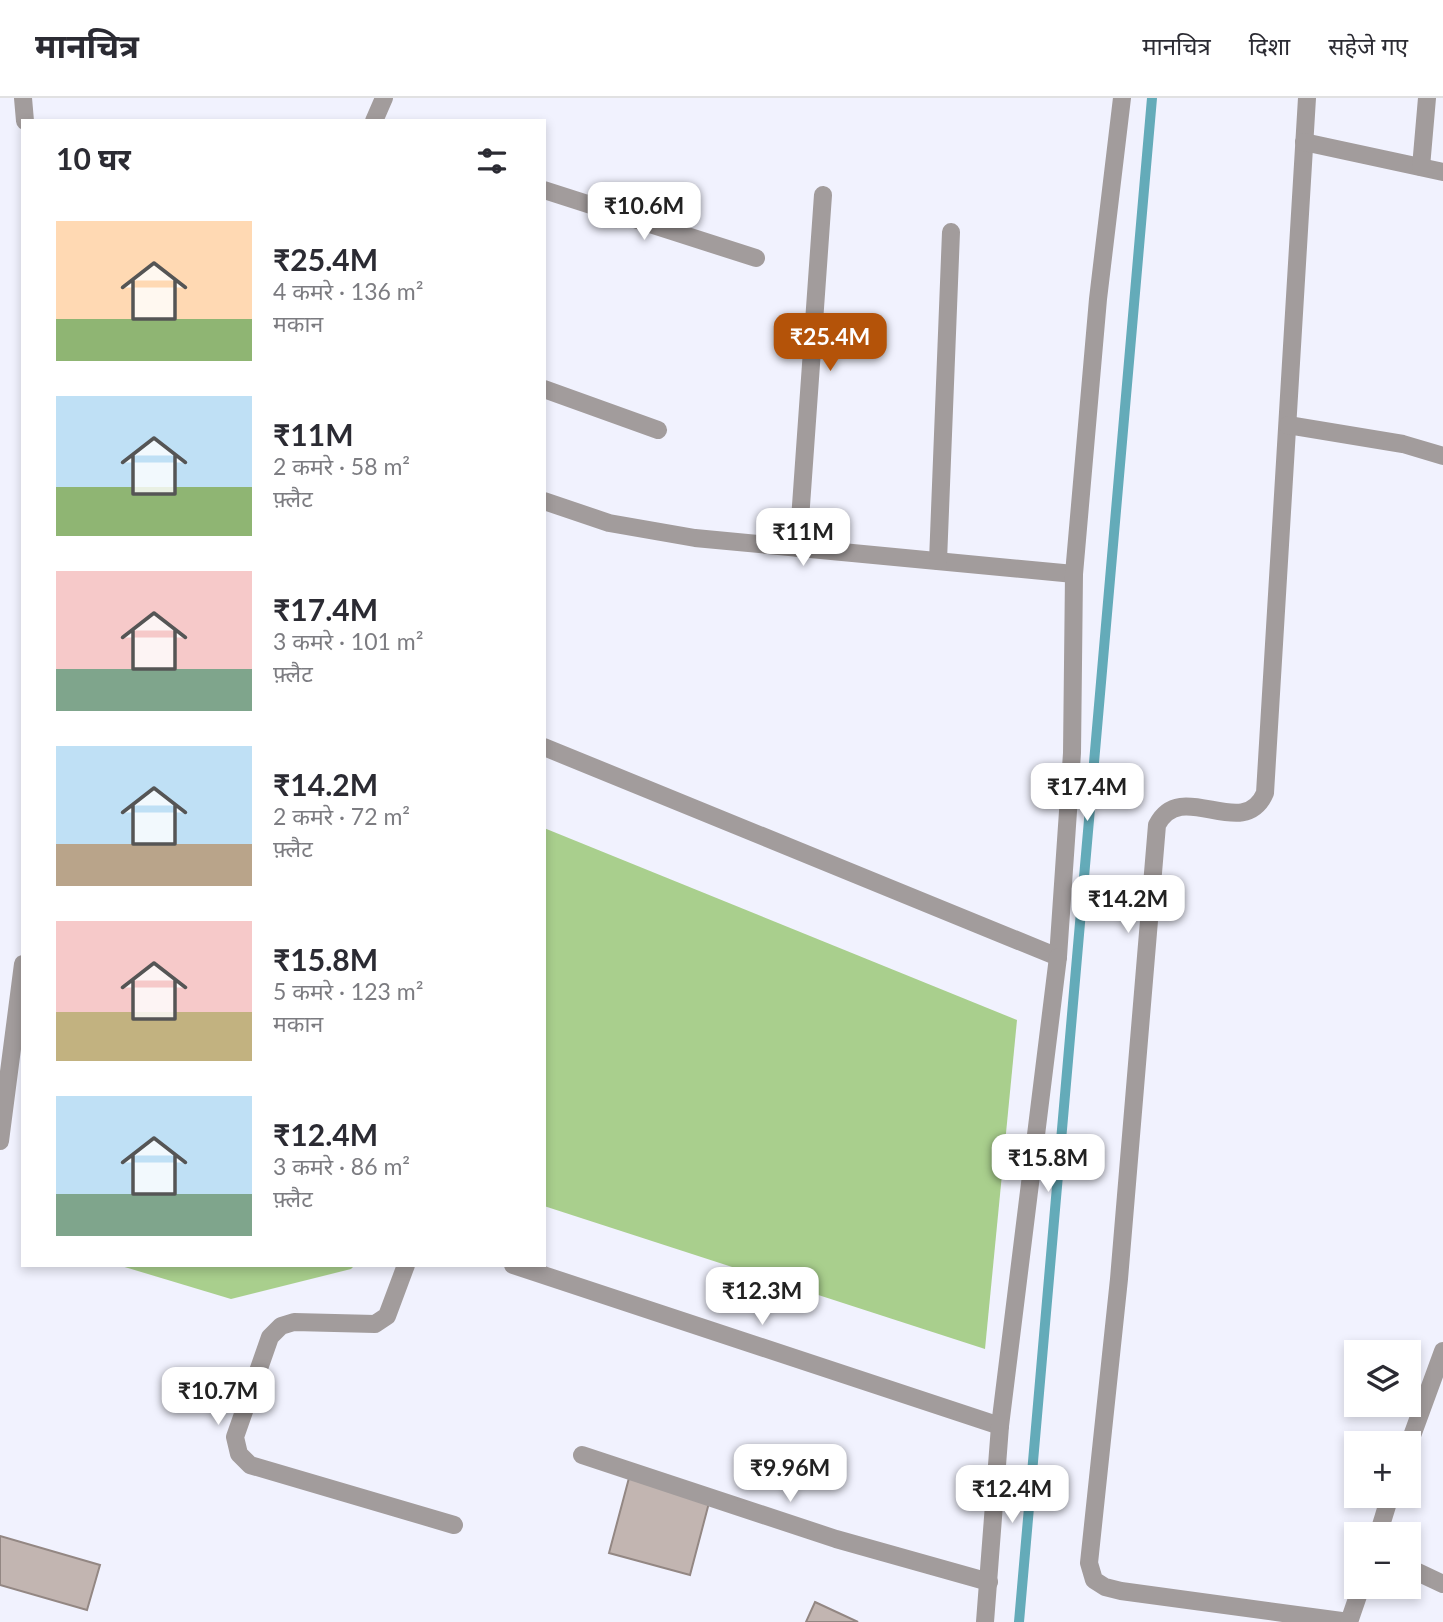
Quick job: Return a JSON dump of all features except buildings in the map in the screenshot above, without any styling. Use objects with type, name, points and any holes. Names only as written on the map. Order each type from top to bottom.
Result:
[{"type":"street","points":[[23,98],[25,119]]},
{"type":"street","points":[[375,119],[384,98]]},
{"type":"street","points":[[985,1622],[1000,1426],[1058,957],[1072,753],[1074,573],[1098,299],[1122,98]]},
{"type":"street","points":[[1307,98],[1265,793],[1253,811],[1238,813],[1174,807],[1163,812],[1157,825],[1119,1279],[1089,1563],[1094,1580],[1105,1587],[1121,1591],[1349,1622],[1357,1599]]},
{"type":"street","points":[[1421,167],[1427,98]]},
{"type":"street","points":[[1304,142],[1443,172]]},
{"type":"street","points":[[546,191],[756,258]]},
{"type":"street","points":[[798,548],[823,195]]},
{"type":"street","points":[[938,561],[951,232]]},
{"type":"street","points":[[546,390],[658,430]]},
{"type":"street","points":[[1288,425],[1403,444],[1443,456]]},
{"type":"street","points":[[546,503],[609,523],[695,538],[1074,573]]},
{"type":"street","points":[[546,748],[1058,957]]},
{"type":"street","points":[[0,1141],[21,979]]},
{"type":"street","points":[[405,1267],[387,1316],[375,1324],[308,1322],[281,1326],[270,1337],[235,1437],[239,1454],[250,1465],[454,1525]]},
{"type":"street","points":[[519,1267],[1000,1426]]},
{"type":"street","points":[[1414,1431],[1443,1351]]},
{"type":"street","points":[[582,1455],[799,1527],[989,1582]]},
{"type":"street","points":[[1421,1574],[1443,1584]]},
{"type":"green space","points":[[546,829],[1017,1020],[985,1349],[546,1207]]},
{"type":"green space","points":[[125,1267],[353,1267],[351,1269],[231,1299]]},
{"type":"waterway","points":[[1019,1622],[1152,98]]}]
